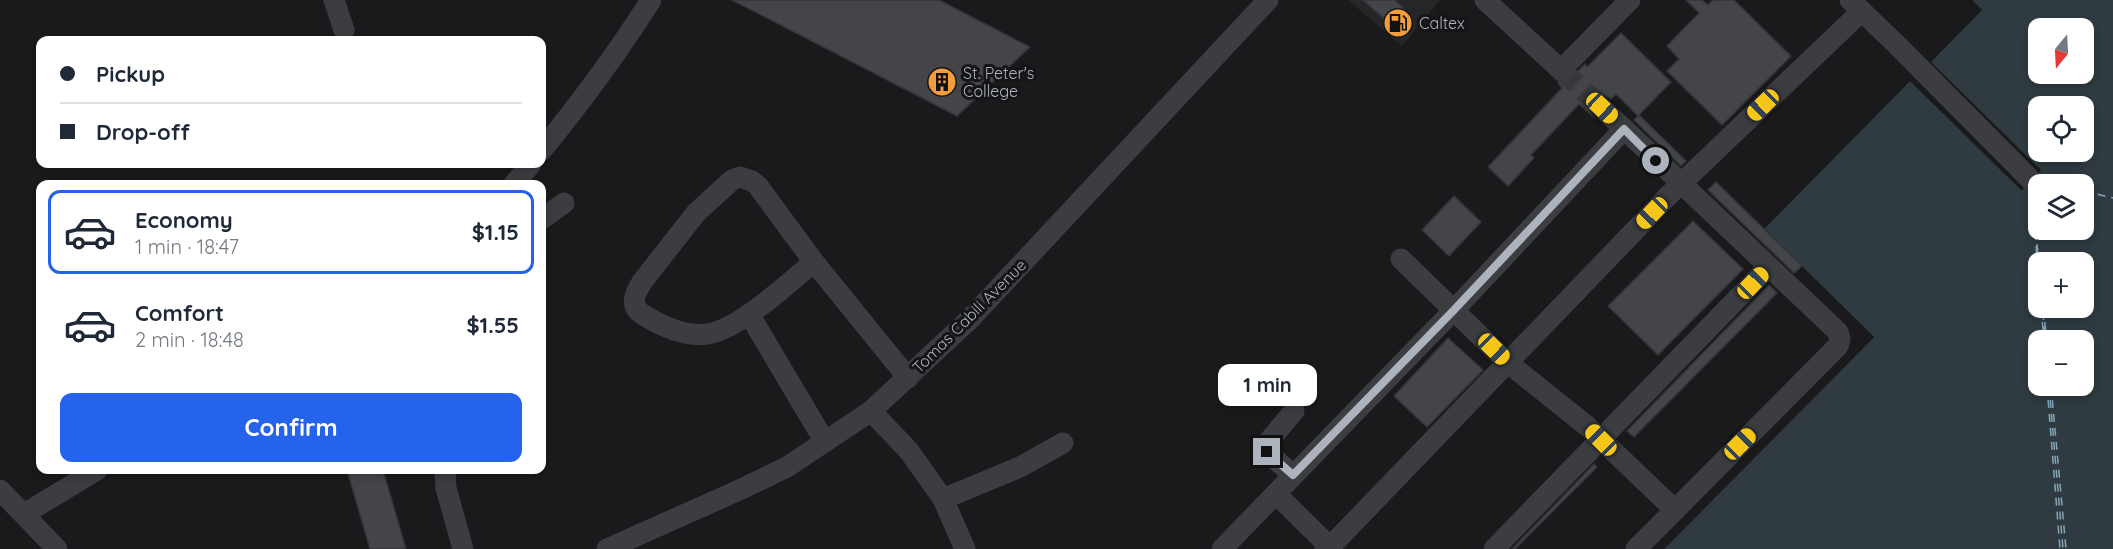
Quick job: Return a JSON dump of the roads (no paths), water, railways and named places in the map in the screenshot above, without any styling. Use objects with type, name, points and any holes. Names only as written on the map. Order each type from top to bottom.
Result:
[{"type":"street","points":[[334,0],[344,30]]},
{"type":"street","points":[[546,145],[581,102],[651,0]]},
{"type":"street","name":"Tomas Cabili Avenue","points":[[606,549],[738,491],[787,466],[871,411],[971,318],[1268,0]]},
{"type":"street","points":[[1485,0],[1561,70],[1630,0]]},
{"type":"street","points":[[1276,494],[1329,548],[1507,362],[1856,5],[2028,177]]},
{"type":"street","points":[[1602,108],[1838,332],[1840,339],[1838,346],[1636,549]]},
{"type":"street","points":[[1222,549],[1454,310],[1624,129]]},
{"type":"street","points":[[517,180],[528,168]]},
{"type":"street","points":[[814,262],[749,314],[709,334],[688,334],[658,324],[638,312],[633,301],[635,292],[642,282],[696,213],[732,180],[741,177],[758,186],[814,262],[908,378]]},
{"type":"street","points":[[546,216],[564,203]]},
{"type":"street","points":[[1401,259],[1507,362],[1587,426],[1675,510]]},
{"type":"street","points":[[1494,549],[1768,267]]},
{"type":"street","points":[[749,314],[825,442]]},
{"type":"street","points":[[871,411],[909,452],[943,499],[965,549]]},
{"type":"street","points":[[1293,475],[1267,452],[1266,447],[1294,411]]},
{"type":"street","points":[[943,499],[1020,467],[1063,443]]},
{"type":"street","points":[[24,514],[90,474]]},
{"type":"street","points":[[445,474],[446,488],[464,549]]},
{"type":"street","points":[[0,490],[57,549]]},
{"type":"tunnel","points":[[1561,70],[1602,108]]},
{"type":"place","name":"Caltex","points":[[1398,23]]},
{"type":"place","name":"St. Peter's College","points":[[942,82]]}]
